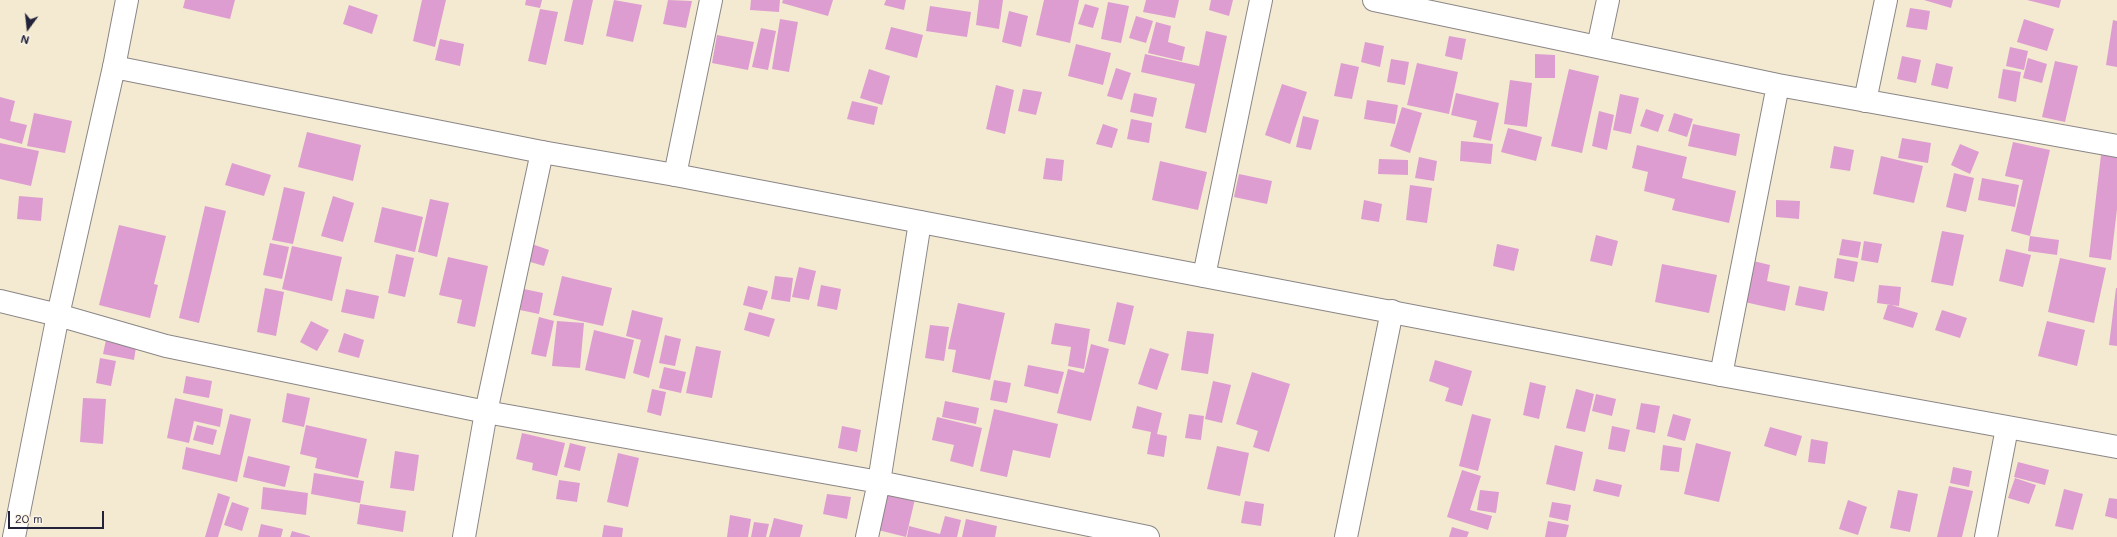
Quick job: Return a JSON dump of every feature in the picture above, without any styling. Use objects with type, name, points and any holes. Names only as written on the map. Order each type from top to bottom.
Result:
[{"type":"street","points":[[14,537],[58,315],[114,67],[127,0]]},
{"type":"street","points":[[675,175],[711,0]]},
{"type":"street","points":[[1204,276],[1261,0]]},
{"type":"street","points":[[1374,0],[1778,85],[2117,146]]},
{"type":"street","points":[[1598,48],[1608,0]]},
{"type":"street","points":[[1865,101],[1886,0]]},
{"type":"street","points":[[114,67],[542,152],[675,175],[1721,375],[2117,448]]},
{"type":"street","points":[[1721,375],[1778,85]]},
{"type":"street","points":[[464,537],[486,412],[542,152]]},
{"type":"street","points":[[867,537],[879,482],[920,222]]},
{"type":"street","points":[[0,301],[58,315],[185,350],[486,412],[879,482],[1148,537]]},
{"type":"street","points":[[1346,537],[1392,311]]},
{"type":"street","points":[[1986,537],[2007,428]]},
{"type":"building","points":[[185,0],[235,0],[230,19],[183,8]]},
{"type":"building","points":[[422,0],[446,0],[435,47],[413,41]]},
{"type":"building","points":[[526,0],[542,0],[540,8],[525,5]]},
{"type":"building","points":[[573,0],[593,0],[583,45],[564,41]]},
{"type":"building","points":[[614,0],[642,5],[633,42],[606,36]]},
{"type":"building","points":[[668,0],[692,1],[686,28],[663,24]]},
{"type":"building","points":[[751,0],[780,0],[779,12],[750,10]]},
{"type":"building","points":[[783,0],[833,0],[828,16],[782,3]]},
{"type":"building","points":[[886,0],[906,0],[904,10],[884,5]]},
{"type":"building","points":[[979,0],[1003,0],[999,29],[976,25]]},
{"type":"building","points":[[1044,0],[1079,0],[1070,43],[1036,35]]},
{"type":"building","points":[[1146,0],[1179,0],[1175,18],[1143,12]]},
{"type":"building","points":[[1211,0],[1233,0],[1229,16],[1209,10]]},
{"type":"building","points":[[1924,0],[1953,0],[1951,8]]},
{"type":"building","points":[[2027,0],[2061,0],[2059,8]]},
{"type":"building","points":[[1108,2],[1129,6],[1121,43],[1101,39]]},
{"type":"building","points":[[1085,4],[1099,8],[1093,28],[1078,24]]},
{"type":"building","points":[[349,5],[378,15],[372,34],[343,24]]},
{"type":"building","points":[[930,6],[971,12],[967,37],[926,31]]},
{"type":"building","points":[[1910,8],[1930,11],[1927,30],[1906,27]]},
{"type":"building","points":[[540,9],[558,12],[546,65],[528,61]]},
{"type":"building","points":[[1009,11],[1028,16],[1021,47],[1002,42]]},
{"type":"building","points":[[1136,16],[1153,21],[1146,43],[1129,38]]},
{"type":"building","points":[[780,19],[798,22],[789,72],[772,69]]},
{"type":"building","points":[[2024,19],[2054,29],[2047,51],[2017,42]]},
{"type":"building","points":[[2113,20],[2117,21],[2117,67],[2106,65]]},
{"type":"building","points":[[1156,22],[1171,26],[1168,42],[1185,47],[1182,61],[1148,53]]},
{"type":"building","points":[[891,27],[923,35],[917,58],[885,49]]},
{"type":"building","points":[[761,28],[776,31],[768,70],[752,67]]},
{"type":"building","points":[[1206,31],[1227,36],[1206,133],[1185,128],[1195,84],[1141,72],[1145,54],[1199,66]]},
{"type":"building","points":[[717,35],[754,42],[748,70],[712,63]]},
{"type":"building","points":[[1449,36],[1466,39],[1462,60],[1445,56]]},
{"type":"building","points":[[440,39],[464,44],[460,66],[435,60]]},
{"type":"building","points":[[1365,42],[1384,46],[1380,67],[1361,62]]},
{"type":"building","points":[[1076,44],[1111,53],[1103,85],[1068,76]]},
{"type":"building","points":[[2010,47],[2028,51],[2024,70],[2006,66]]},
{"type":"building","points":[[1535,54],[1555,55],[1555,78],[1535,78]]},
{"type":"building","points":[[1902,56],[1921,60],[1916,83],[1897,79]]},
{"type":"building","points":[[2028,58],[2047,64],[2042,83],[2023,78]]},
{"type":"building","points":[[1391,59],[1409,62],[1405,85],[1387,82]]},
{"type":"building","points":[[2055,61],[2078,66],[2065,122],[2042,117]]},
{"type":"building","points":[[1341,63],[1359,67],[1352,99],[1334,96]]},
{"type":"building","points":[[1417,63],[1458,72],[1449,114],[1407,105]]},
{"type":"building","points":[[1936,63],[1953,67],[1948,89],[1931,85]]},
{"type":"building","points":[[1116,68],[1131,73],[1122,100],[1107,96]]},
{"type":"building","points":[[869,69],[890,76],[882,105],[860,98]]},
{"type":"building","points":[[1569,69],[1599,76],[1582,153],[1551,146]]},
{"type":"building","points":[[2003,69],[2021,72],[2016,102],[1998,98]]},
{"type":"building","points":[[1510,80],[1532,83],[1527,127],[1504,124]]},
{"type":"building","points":[[1282,84],[1307,92],[1290,144],[1265,135]]},
{"type":"building","points":[[996,85],[1014,90],[1005,134],[986,129]]},
{"type":"building","points":[[1023,89],[1042,92],[1036,115],[1018,111]]},
{"type":"building","points":[[1134,93],[1157,98],[1153,117],[1130,112]]},
{"type":"building","points":[[1456,93],[1499,103],[1491,141],[1473,137],[1477,121],[1451,115]]},
{"type":"building","points":[[1620,94],[1639,98],[1631,134],[1613,130]]},
{"type":"building","points":[[0,97],[15,101],[10,121],[27,125],[22,144],[0,138]]},
{"type":"building","points":[[1367,100],[1398,105],[1395,124],[1364,119]]},
{"type":"building","points":[[852,101],[878,107],[874,125],[847,119]]},
{"type":"building","points":[[1402,107],[1422,113],[1410,153],[1390,146]]},
{"type":"building","points":[[1646,109],[1664,115],[1658,132],[1640,126]]},
{"type":"building","points":[[1599,111],[1614,115],[1607,150],[1592,146]]},
{"type":"building","points":[[34,113],[72,121],[65,153],[27,146]]},
{"type":"building","points":[[1674,113],[1693,119],[1687,137],[1668,131]]},
{"type":"building","points":[[1303,116],[1319,120],[1311,150],[1296,147]]},
{"type":"building","points":[[1131,119],[1152,123],[1149,143],[1127,139]]},
{"type":"building","points":[[1103,124],[1118,129],[1112,148],[1096,144]]},
{"type":"building","points":[[1693,124],[1740,134],[1736,156],[1688,146]]},
{"type":"building","points":[[1508,128],[1542,137],[1536,161],[1501,152]]},
{"type":"building","points":[[307,132],[361,145],[353,181],[298,167]]},
{"type":"building","points":[[1902,138],[1931,143],[1928,163],[1898,158]]},
{"type":"building","points":[[1461,141],[1493,144],[1491,164],[1460,161]]},
{"type":"building","points":[[2013,142],[2050,150],[2030,236],[2011,231],[2023,180],[2005,176]]},
{"type":"building","points":[[0,143],[39,151],[31,186],[0,179]]},
{"type":"building","points":[[1960,144],[1979,152],[1970,174],[1951,165]]},
{"type":"building","points":[[1637,145],[1687,157],[1682,178],[1736,191],[1729,223],[1672,210],[1675,199],[1644,191],[1648,172],[1632,168]]},
{"type":"building","points":[[1834,146],[1854,150],[1850,171],[1830,168]]},
{"type":"building","points":[[2101,155],[2117,157],[2117,209],[2111,260],[2089,257]]},
{"type":"building","points":[[1881,156],[1923,166],[1914,203],[1873,194]]},
{"type":"building","points":[[1419,157],[1437,161],[1434,181],[1415,178]]},
{"type":"building","points":[[1046,158],[1064,160],[1062,181],[1043,179]]},
{"type":"building","points":[[1379,159],[1408,160],[1408,175],[1378,174]]},
{"type":"building","points":[[1160,161],[1207,172],[1198,210],[1152,200]]},
{"type":"building","points":[[232,163],[271,175],[264,196],[225,185]]},
{"type":"building","points":[[1954,173],[1974,178],[1966,212],[1946,207]]},
{"type":"building","points":[[1239,174],[1272,181],[1267,204],[1234,197]]},
{"type":"building","points":[[1982,178],[2019,185],[2015,207],[1978,200]]},
{"type":"building","points":[[1410,185],[1432,188],[1427,223],[1406,220]]},
{"type":"building","points":[[284,187],[305,192],[293,244],[272,240]]},
{"type":"building","points":[[19,196],[43,198],[41,221],[17,219]]},
{"type":"building","points":[[333,196],[354,203],[343,242],[321,236]]},
{"type":"building","points":[[430,199],[449,203],[437,257],[418,252]]},
{"type":"building","points":[[1364,200],[1382,204],[1379,222],[1361,219]]},
{"type":"building","points":[[1776,200],[1800,201],[1799,219],[1776,217]]},
{"type":"building","points":[[205,206],[226,211],[199,323],[179,318]]},
{"type":"building","points":[[382,207],[423,217],[415,252],[374,242]]},
{"type":"building","points":[[119,225],[166,236],[154,284],[158,285],[150,318],[99,305]]},
{"type":"building","points":[[1942,231],[1964,235],[1953,286],[1931,282]]},
{"type":"building","points":[[1596,235],[1618,241],[1612,266],[1590,261]]},
{"type":"building","points":[[2030,236],[2059,240],[2057,255],[2028,251]]},
{"type":"building","points":[[1842,239],[1861,242],[1858,258],[1839,255]]},
{"type":"building","points":[[1864,241],[1882,244],[1878,263],[1861,260]]},
{"type":"building","points":[[270,243],[289,247],[282,279],[263,275]]},
{"type":"building","points":[[532,244],[549,250],[544,266],[527,261]]},
{"type":"building","points":[[1497,244],[1519,249],[1514,271],[1493,266]]},
{"type":"building","points":[[292,246],[342,257],[332,301],[282,289]]},
{"type":"building","points":[[2006,249],[2031,255],[2023,287],[1999,281]]},
{"type":"building","points":[[396,254],[414,258],[405,297],[388,293]]},
{"type":"building","points":[[448,257],[488,266],[475,327],[457,323],[462,300],[439,295]]},
{"type":"building","points":[[1837,258],[1858,262],[1854,282],[1834,278]]},
{"type":"building","points":[[2060,258],[2106,268],[2094,323],[2048,312]]},
{"type":"building","points":[[1749,260],[1770,265],[1767,281],[1790,286],[1785,311],[1740,301]]},
{"type":"building","points":[[1662,264],[1717,275],[1709,313],[1655,302]]},
{"type":"building","points":[[799,267],[816,271],[809,300],[792,297]]},
{"type":"building","points":[[562,276],[612,288],[603,326],[553,315]]},
{"type":"building","points":[[775,276],[793,278],[790,302],[771,299]]},
{"type":"building","points":[[821,285],[841,289],[837,310],[817,306]]},
{"type":"building","points":[[1879,285],[1901,287],[1899,306],[1877,303]]},
{"type":"building","points":[[748,286],[768,291],[762,310],[743,305]]},
{"type":"building","points":[[1799,286],[1828,292],[1824,311],[1795,305]]},
{"type":"building","points":[[265,288],[284,292],[276,336],[257,332]]},
{"type":"building","points":[[2117,288],[2117,346],[2109,345]]},
{"type":"building","points":[[346,289],[379,296],[374,319],[341,312]]},
{"type":"building","points":[[524,289],[543,293],[539,314],[520,310]]},
{"type":"building","points":[[1117,302],[1134,306],[1125,345],[1108,341]]},
{"type":"building","points":[[958,303],[1005,313],[990,380],[952,372],[956,350],[948,349]]},
{"type":"building","points":[[1888,304],[1918,313],[1913,328],[1883,319]]},
{"type":"building","points":[[632,310],[663,318],[649,378],[633,373],[641,340],[626,336]]},
{"type":"building","points":[[1942,310],[1967,318],[1960,338],[1935,330]]},
{"type":"building","points":[[749,312],[775,319],[769,337],[744,330]]},
{"type":"building","points":[[539,317],[554,321],[546,357],[531,354]]},
{"type":"building","points":[[311,321],[329,330],[317,351],[300,342]]},
{"type":"building","points":[[557,321],[584,323],[580,368],[552,366]]},
{"type":"building","points":[[2047,321],[2085,330],[2077,366],[2038,356]]},
{"type":"building","points":[[1055,323],[1090,329],[1084,369],[1068,366],[1071,347],[1051,344]]},
{"type":"building","points":[[930,325],[949,327],[944,361],[925,358]]},
{"type":"building","points":[[594,330],[634,340],[625,379],[585,370]]},
{"type":"building","points":[[1187,331],[1214,334],[1208,374],[1181,370]]},
{"type":"building","points":[[344,333],[364,340],[359,358],[338,352]]},
{"type":"building","points":[[107,335],[137,341],[134,360],[103,354]]},
{"type":"building","points":[[665,335],[681,339],[675,366],[659,363]]},
{"type":"building","points":[[1091,344],[1109,349],[1091,421],[1057,413],[1068,369],[1084,373]]},
{"type":"building","points":[[696,346],[721,351],[712,398],[686,393]]},
{"type":"building","points":[[1150,348],[1169,354],[1157,390],[1138,384]]},
{"type":"building","points":[[100,358],[116,361],[111,386],[96,383]]},
{"type":"building","points":[[1435,360],[1472,371],[1462,406],[1445,401],[1449,388],[1429,381]]},
{"type":"building","points":[[1028,365],[1064,372],[1058,394],[1024,386]]},
{"type":"building","points":[[664,367],[686,372],[681,393],[659,388]]},
{"type":"building","points":[[1252,372],[1290,384],[1269,452],[1253,447],[1258,431],[1236,424]]},
{"type":"building","points":[[186,376],[212,381],[209,398],[183,393]]},
{"type":"building","points":[[994,380],[1011,383],[1007,403],[990,400]]},
{"type":"building","points":[[1213,381],[1231,385],[1222,423],[1205,419]]},
{"type":"building","points":[[1530,382],[1546,386],[1539,419],[1523,415]]},
{"type":"building","points":[[652,389],[666,392],[661,416],[647,412]]},
{"type":"building","points":[[1576,389],[1594,394],[1585,432],[1566,428]]},
{"type":"building","points":[[287,393],[310,398],[304,427],[282,422]]},
{"type":"building","points":[[1596,394],[1616,399],[1612,416],[1592,411]]},
{"type":"building","points":[[83,398],[106,399],[103,444],[80,442]]},
{"type":"building","points":[[175,398],[223,409],[220,427],[194,421],[189,443],[167,438]]},
{"type":"building","points":[[945,401],[979,408],[976,424],[942,417]]},
{"type":"building","points":[[1641,403],[1660,406],[1655,433],[1636,429]]},
{"type":"building","points":[[1137,406],[1162,413],[1157,434],[1167,436],[1164,457],[1147,454],[1151,432],[1132,428]]},
{"type":"building","points":[[994,409],[1058,424],[1050,458],[1013,450],[1007,477],[980,471]]},
{"type":"building","points":[[230,414],[251,419],[237,482],[182,469],[186,447],[220,455]]},
{"type":"building","points":[[1189,414],[1204,416],[1201,440],[1185,438]]},
{"type":"building","points":[[1472,414],[1491,419],[1478,471],[1459,466]]},
{"type":"building","points":[[1673,414],[1691,419],[1685,441],[1667,436]]},
{"type":"building","points":[[937,417],[982,428],[973,467],[950,461],[954,445],[932,440]]},
{"type":"building","points":[[197,425],[217,430],[213,445],[193,440]]},
{"type":"building","points":[[306,425],[367,439],[358,478],[315,468],[317,458],[300,454]]},
{"type":"building","points":[[842,426],[861,430],[857,452],[838,448]]},
{"type":"building","points":[[1612,426],[1630,430],[1625,452],[1608,449]]},
{"type":"building","points":[[1770,427],[1802,436],[1796,456],[1764,446]]},
{"type":"building","points":[[522,433],[565,443],[557,476],[532,470],[533,463],[516,459]]},
{"type":"building","points":[[1811,439],[1828,442],[1825,464],[1808,462]]},
{"type":"building","points":[[570,443],[586,447],[580,471],[564,467]]},
{"type":"building","points":[[1696,443],[1731,452],[1719,502],[1684,494]]},
{"type":"building","points":[[1555,445],[1583,452],[1575,491],[1546,484]]},
{"type":"building","points":[[1663,445],[1682,448],[1679,472],[1660,470]]},
{"type":"building","points":[[1217,446],[1249,453],[1240,496],[1207,489]]},
{"type":"building","points":[[395,451],[419,455],[414,491],[390,488]]},
{"type":"building","points":[[618,453],[639,458],[628,507],[607,502]]},
{"type":"building","points":[[248,456],[290,466],[285,487],[243,477]]},
{"type":"building","points":[[2018,462],[2049,470],[2045,485],[2014,477]]},
{"type":"building","points":[[1953,467],[1972,471],[1969,487],[1950,483]]},
{"type":"building","points":[[1462,470],[1481,476],[1470,510],[1492,516],[1488,530],[1447,517]]},
{"type":"building","points":[[314,473],[364,481],[360,503],[311,494]]},
{"type":"building","points":[[2015,478],[2036,485],[2029,504],[2008,498]]},
{"type":"building","points":[[1596,479],[1622,485],[1619,497],[1593,491]]},
{"type":"building","points":[[559,480],[580,483],[577,502],[556,499]]},
{"type":"building","points":[[1949,486],[1973,491],[1962,537],[1937,537]]},
{"type":"building","points":[[263,487],[308,493],[306,515],[261,509]]},
{"type":"building","points":[[884,488],[916,495],[906,537],[874,529]]},
{"type":"building","points":[[2064,489],[2083,494],[2073,530],[2055,526]]},
{"type":"building","points":[[1480,490],[1499,492],[1496,513],[1477,510]]},
{"type":"building","points":[[1898,490],[1918,494],[1910,532],[1890,528]]},
{"type":"building","points":[[218,493],[230,497],[218,537],[205,537]]},
{"type":"building","points":[[827,494],[851,497],[847,519],[823,514]]},
{"type":"building","points":[[2109,498],[2117,499],[2117,519],[2105,516]]},
{"type":"building","points":[[1848,500],[1867,507],[1858,535],[1839,529]]},
{"type":"building","points":[[1245,501],[1264,504],[1261,526],[1241,523]]},
{"type":"building","points":[[232,502],[249,508],[242,531],[224,525]]},
{"type":"building","points":[[1552,502],[1571,505],[1568,521],[1549,517]]},
{"type":"building","points":[[360,504],[406,511],[403,532],[357,524]]},
{"type":"building","points":[[730,515],[751,519],[748,537],[727,537]]},
{"type":"building","points":[[945,516],[961,520],[957,537],[907,537],[909,526],[940,534]]},
{"type":"building","points":[[774,518],[803,525],[800,537],[769,537]]},
{"type":"building","points":[[966,519],[997,526],[995,537],[962,537]]},
{"type":"building","points":[[1548,521],[1569,525],[1566,537],[1545,537]]},
{"type":"building","points":[[754,522],[769,524],[766,537],[751,537]]},
{"type":"building","points":[[261,524],[283,529],[281,537],[258,537]]},
{"type":"building","points":[[604,525],[623,528],[622,537],[602,537]]},
{"type":"building","points":[[1452,527],[1469,532],[1467,537],[1449,537]]},
{"type":"building","points":[[292,531],[310,536],[310,537],[290,537]]}]
